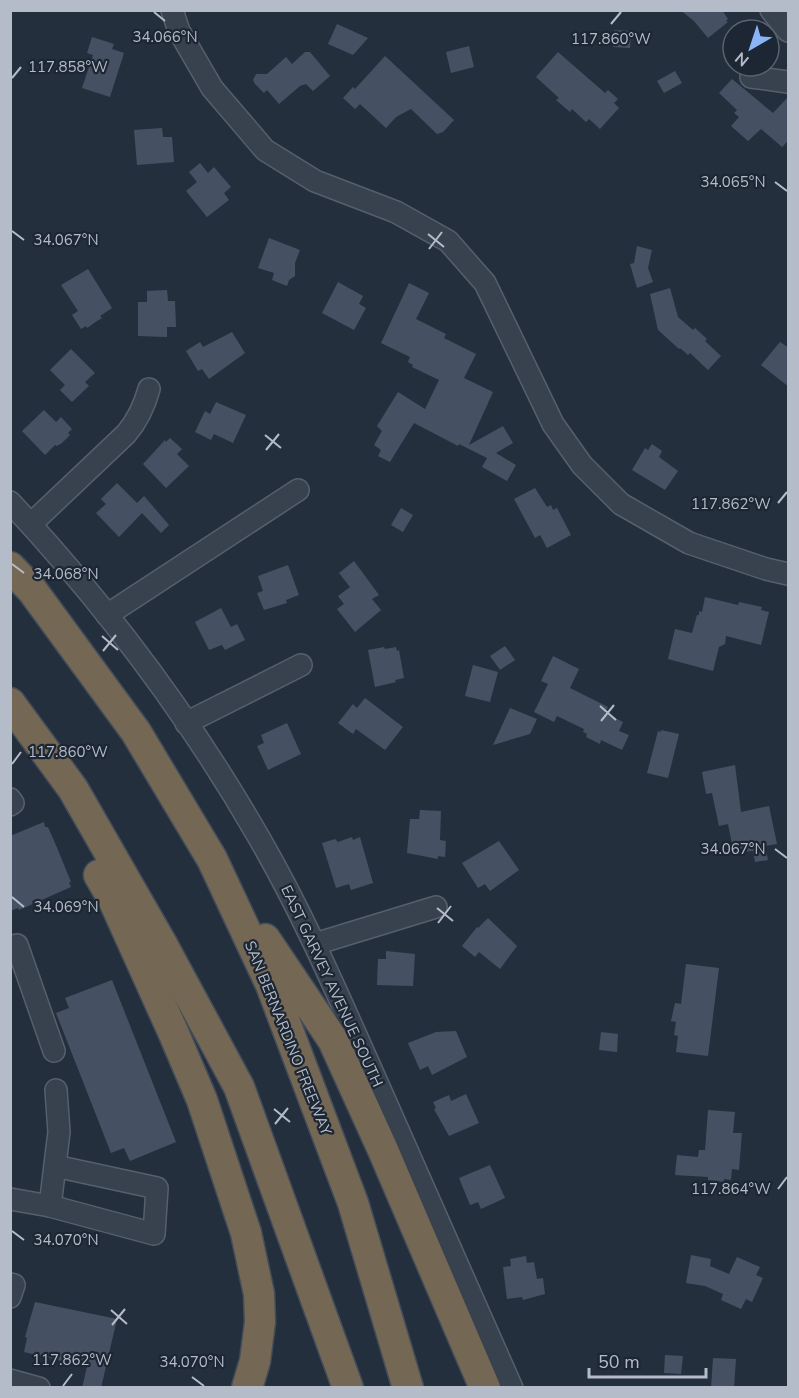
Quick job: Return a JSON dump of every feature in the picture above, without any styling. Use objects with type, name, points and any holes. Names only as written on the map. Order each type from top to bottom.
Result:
[{"type":"highway","name":"SAN BERNARDINO FREEWAY","points":[[10,567],[32,590],[136,732],[212,859],[271,985],[353,1203],[408,1388]]},
{"type":"highway","points":[[10,703],[73,789],[163,946],[239,1087],[348,1388]]},
{"type":"highway","points":[[10,718],[114,902],[202,1100],[246,1233],[259,1294],[260,1322],[255,1361],[247,1388]]},
{"type":"highway","points":[[212,859],[333,1040],[383,1150],[484,1388]]},
{"type":"street","points":[[172,10],[179,31],[212,88],[265,150],[315,181],[396,212],[448,241],[485,283],[553,424],[582,465],[621,504],[689,543],[766,569],[789,574]]},
{"type":"street","points":[[771,10],[789,31]]},
{"type":"street","points":[[759,78],[789,82]]},
{"type":"street","points":[[31,524],[126,434],[136,422],[149,389]]},
{"type":"street","points":[[107,615],[298,490]]},
{"type":"street","name":"EAST GARVEY AVENUE SOUTH","points":[[10,502],[107,615],[213,761],[259,838],[315,944],[512,1388]]},
{"type":"street","points":[[186,723],[301,665]]},
{"type":"street","points":[[10,799],[13,803],[10,805]]},
{"type":"street","points":[[315,944],[436,907]]},
{"type":"street","points":[[10,947],[17,945],[54,1051]]},
{"type":"street","points":[[50,1206],[59,1132],[56,1090]]},
{"type":"street","points":[[10,1199],[50,1206],[154,1234],[157,1188],[55,1166]]},
{"type":"street","points":[[10,1284],[14,1285],[10,1297]]},
{"type":"street","points":[[10,1380],[39,1388]]},
{"type":"building","points":[[680,10],[722,10],[727,18],[721,18],[721,28],[708,38],[694,21]]},
{"type":"building","points":[[337,24],[368,38],[353,55],[328,44]]},
{"type":"building","points":[[614,30],[631,31],[630,48],[613,47]]},
{"type":"building","points":[[92,37],[114,44],[112,49],[124,53],[110,97],[82,88],[93,55],[87,53]]},
{"type":"building","points":[[469,46],[474,67],[451,73],[446,52]]},
{"type":"building","points":[[305,52],[310,52],[330,76],[313,91],[306,84],[300,86],[279,104],[267,90],[264,93],[255,84],[253,80],[256,74],[267,74],[286,57],[292,64]]},
{"type":"building","points":[[558,52],[605,93],[608,90],[618,99],[614,103],[619,108],[600,129],[589,119],[586,122],[572,109],[570,112],[556,100],[559,98],[536,77]]},
{"type":"building","points":[[385,56],[454,120],[443,132],[437,134],[411,109],[396,117],[386,128],[360,104],[355,109],[343,98],[353,87],[355,89]]},
{"type":"building","points":[[675,71],[682,83],[664,93],[657,81]]},
{"type":"building","points":[[732,79],[773,113],[789,96],[789,140],[782,147],[761,129],[748,141],[731,126],[739,117],[734,113],[737,110],[719,93]]},
{"type":"building","points":[[162,128],[163,137],[172,137],[174,162],[137,165],[134,130]]},
{"type":"building","points":[[200,163],[208,173],[214,167],[231,187],[224,193],[229,200],[207,217],[186,191],[197,182],[189,172]]},
{"type":"building","points":[[269,238],[300,250],[295,263],[295,276],[289,280],[287,286],[272,280],[274,273],[258,268]]},
{"type":"building","points":[[637,246],[652,250],[648,268],[653,282],[637,288],[630,264],[634,263]]},
{"type":"building","points":[[88,269],[112,308],[100,316],[102,318],[87,328],[86,326],[81,329],[72,315],[78,311],[61,285]]},
{"type":"building","points":[[338,282],[363,296],[359,304],[366,308],[354,330],[322,313]]},
{"type":"building","points":[[409,283],[429,293],[416,319],[446,334],[444,338],[476,354],[464,378],[493,392],[469,445],[503,426],[513,443],[496,453],[516,465],[507,481],[482,467],[487,458],[414,423],[390,462],[378,456],[381,450],[374,445],[382,431],[377,426],[398,392],[425,409],[439,380],[412,367],[413,365],[408,362],[410,357],[381,343]]},
{"type":"building","points":[[670,288],[678,317],[693,330],[695,328],[721,356],[708,370],[690,353],[688,355],[679,349],[658,330],[650,294]]},
{"type":"building","points":[[167,290],[168,301],[175,301],[176,327],[167,327],[167,337],[138,336],[138,302],[147,302],[147,291]]},
{"type":"building","points":[[232,332],[245,353],[209,379],[202,369],[198,371],[186,351],[200,342],[203,347]]},
{"type":"building","points":[[780,342],[789,348],[789,387],[761,365]]},
{"type":"building","points":[[71,349],[95,373],[85,382],[89,386],[72,402],[60,390],[65,385],[50,370]]},
{"type":"building","points":[[216,402],[246,415],[233,443],[214,434],[211,440],[195,432],[205,411],[210,414]]},
{"type":"building","points":[[44,410],[56,422],[61,417],[72,429],[68,433],[70,435],[62,443],[55,445],[45,455],[22,431]]},
{"type":"building","points":[[170,438],[182,449],[177,454],[189,466],[166,488],[143,464],[165,440],[166,442]]},
{"type":"building","points":[[652,444],[662,451],[659,457],[678,471],[665,490],[632,470],[645,448],[648,450]]},
{"type":"building","points":[[117,483],[137,503],[144,496],[169,525],[161,533],[142,513],[119,537],[96,513],[106,504],[101,499]]},
{"type":"building","points":[[535,488],[547,507],[551,505],[553,510],[557,508],[571,535],[547,548],[540,535],[535,538],[514,499]]},
{"type":"building","points":[[401,508],[413,515],[403,532],[391,525]]},
{"type":"building","points":[[354,561],[379,595],[372,599],[381,610],[355,632],[337,609],[344,604],[338,596],[350,587],[339,573]]},
{"type":"building","points":[[288,565],[299,595],[286,600],[287,603],[264,610],[257,593],[263,591],[258,576]]},
{"type":"building","points":[[705,597],[738,605],[739,602],[762,607],[761,610],[769,612],[761,645],[726,636],[725,644],[719,647],[713,671],[668,659],[675,629],[692,633],[697,615],[699,611],[702,612]]},
{"type":"building","points":[[221,608],[231,627],[237,624],[245,640],[225,650],[222,645],[209,650],[195,622]]},
{"type":"building","points":[[505,646],[515,660],[500,670],[490,656]]},
{"type":"building","points":[[384,647],[385,649],[396,647],[397,651],[399,650],[404,678],[375,687],[368,650]]},
{"type":"building","points":[[553,656],[579,669],[570,688],[608,707],[605,713],[623,722],[619,731],[629,735],[622,750],[601,740],[600,744],[586,737],[584,729],[557,716],[554,722],[534,712],[548,684],[541,681]]},
{"type":"building","points":[[473,665],[498,672],[490,702],[465,696]]},
{"type":"building","points":[[365,698],[403,727],[385,750],[356,729],[353,734],[338,723],[353,704],[357,708]]},
{"type":"building","points":[[510,708],[537,719],[530,734],[493,745]]},
{"type":"building","points":[[287,723],[301,754],[268,770],[257,746],[264,743],[261,735]]},
{"type":"building","points":[[661,730],[679,734],[668,778],[647,773],[658,731],[661,732]]},
{"type":"building","points":[[735,765],[741,812],[769,806],[777,844],[765,846],[768,860],[755,862],[753,851],[737,852],[736,843],[732,844],[728,824],[719,826],[712,793],[706,794],[702,772]]},
{"type":"building","points":[[420,810],[441,811],[440,840],[446,841],[445,857],[438,856],[438,859],[407,853],[410,819],[419,819]]},
{"type":"building","points":[[44,822],[58,850],[71,887],[19,910],[18,908],[10,911],[10,836]]},
{"type":"building","points":[[352,837],[353,840],[360,837],[373,883],[351,890],[349,884],[336,888],[322,843],[335,839],[338,842]]},
{"type":"building","points":[[499,841],[519,870],[490,891],[485,884],[478,888],[462,863]]},
{"type":"building","points":[[488,918],[517,946],[500,969],[479,952],[475,957],[462,946],[477,927]]},
{"type":"building","points":[[386,951],[415,954],[413,986],[377,985],[378,959],[386,959]]},
{"type":"building","points":[[686,964],[719,968],[708,1056],[676,1052],[678,1036],[674,1035],[676,1022],[671,1021],[675,1003],[681,1004]]},
{"type":"building","points":[[112,980],[176,1142],[130,1161],[124,1148],[111,1153],[56,1013],[69,1008],[65,998]]},
{"type":"building","points":[[456,1031],[467,1057],[432,1075],[428,1066],[420,1070],[408,1043],[436,1032]]},
{"type":"building","points":[[601,1032],[618,1034],[617,1052],[599,1050]]},
{"type":"building","points":[[466,1094],[479,1123],[449,1136],[434,1109],[436,1108],[433,1102],[449,1095],[451,1101]]},
{"type":"building","points":[[708,1110],[735,1112],[733,1133],[742,1133],[739,1170],[732,1169],[731,1180],[724,1179],[724,1182],[708,1180],[708,1177],[675,1175],[677,1155],[698,1157],[699,1150],[705,1150]]},
{"type":"building","points":[[490,1165],[505,1198],[481,1209],[478,1202],[470,1205],[459,1178]]},
{"type":"building","points":[[691,1255],[711,1259],[710,1266],[729,1274],[737,1257],[760,1267],[756,1275],[763,1278],[752,1302],[746,1299],[741,1309],[721,1300],[723,1294],[705,1286],[686,1283]]},
{"type":"building","points":[[526,1256],[527,1263],[534,1262],[537,1279],[543,1278],[545,1294],[523,1300],[522,1297],[507,1299],[503,1267],[511,1266],[510,1259]]},
{"type":"building","points":[[35,1302],[117,1319],[101,1388],[82,1388],[87,1367],[24,1352],[27,1338],[25,1337]]},
{"type":"building","points":[[665,1355],[683,1356],[681,1374],[664,1373]]},
{"type":"building","points":[[713,1358],[736,1359],[734,1388],[711,1388]]}]
